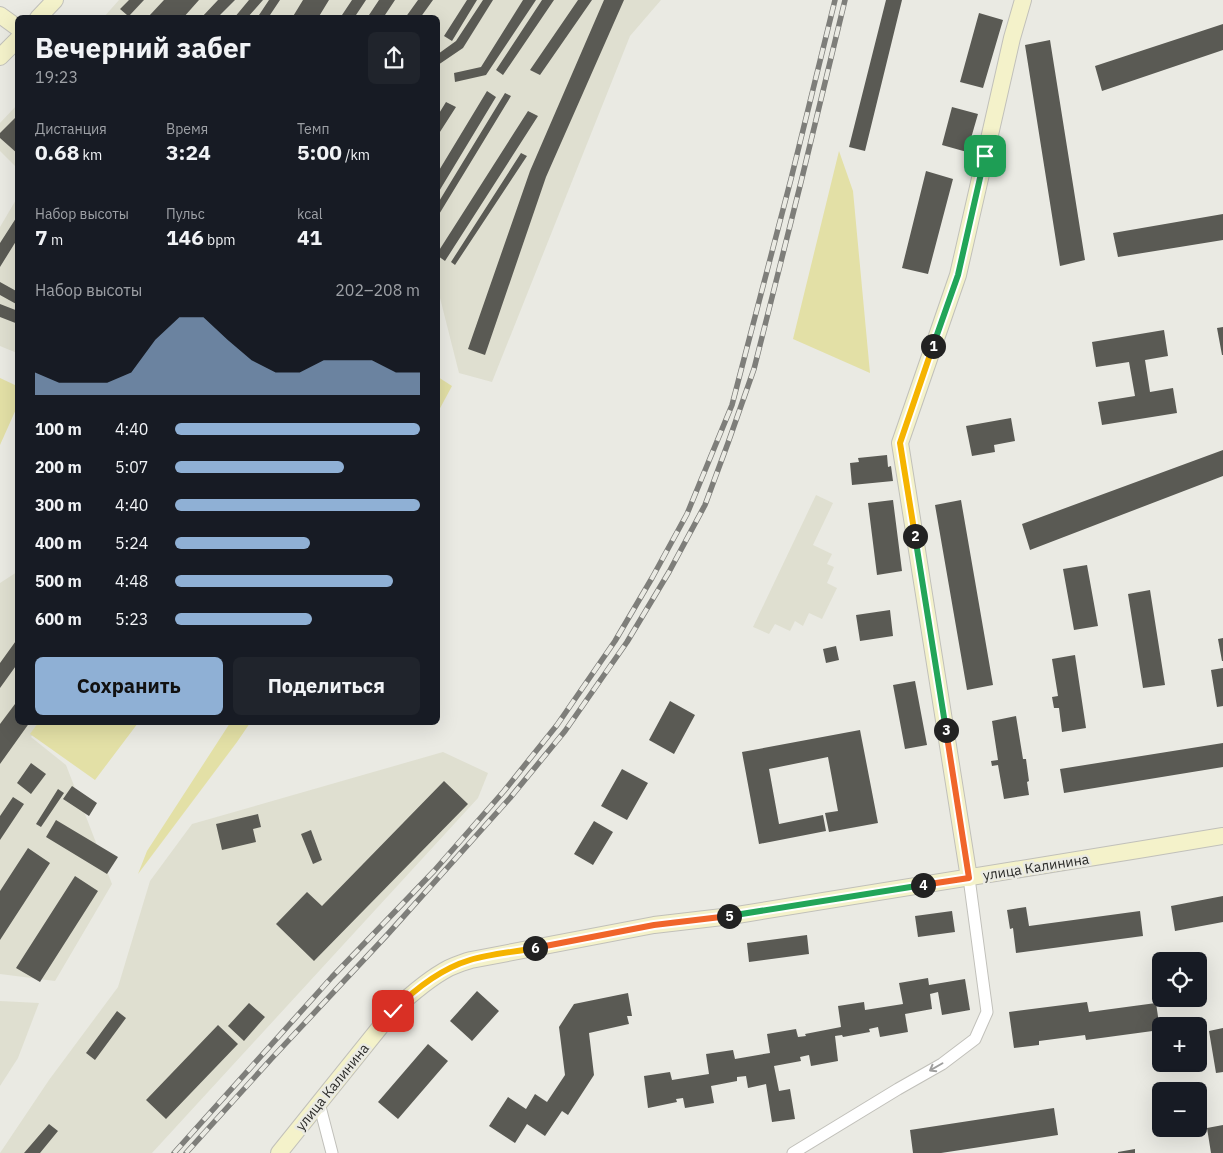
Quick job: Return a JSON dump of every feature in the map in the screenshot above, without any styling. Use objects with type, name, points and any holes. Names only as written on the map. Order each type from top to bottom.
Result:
[{"type":"main road","points":[[41,15],[55,0]]},
{"type":"main road","points":[[969,878],[900,443],[958,275],[1012,38],[1023,0]]},
{"type":"main road","points":[[0,16],[15,26]]},
{"type":"main road","points":[[0,57],[15,42]]},
{"type":"main road","name":"улица Калинина","points":[[279,1153],[393,1011],[412,992],[449,968],[471,960],[654,925],[731,916],[1223,836]]},
{"type":"street","points":[[793,1153],[898,1088],[942,1064],[975,1039],[987,1012],[969,878]]},
{"type":"street","points":[[319,1103],[332,1153]]},
{"type":"shaded area","points":[[119,0],[661,0],[630,36],[492,382],[459,373],[440,298],[440,15],[106,15]]},
{"type":"shaded area","points":[[15,107],[15,166],[0,151],[0,123]]},
{"type":"shaded area","points":[[839,151],[853,191],[870,373],[793,339]]},
{"type":"shaded area","points":[[15,201],[15,352],[0,346],[0,227]]},
{"type":"shaded area","points":[[0,378],[15,385],[15,411],[0,445]]},
{"type":"shaded area","points":[[440,378],[452,386],[440,408]]},
{"type":"shaded area","points":[[816,495],[833,503],[813,545],[832,554],[827,564],[834,567],[827,583],[837,588],[822,619],[809,613],[803,626],[795,621],[790,631],[775,624],[769,634],[753,627]]},
{"type":"shaded area","points":[[15,573],[15,725],[39,725],[31,737],[66,765],[112,884],[55,981],[0,974],[0,583]]},
{"type":"shaded area","points":[[37,725],[136,725],[95,780],[30,734]]},
{"type":"shaded area","points":[[229,725],[249,725],[138,874],[147,851]]},
{"type":"shaded area","points":[[443,752],[488,773],[478,798],[152,1153],[0,1153],[49,1080],[118,987],[150,881],[192,824]]},
{"type":"shaded area","points":[[0,1001],[39,1003],[18,1058],[0,1086]]},
{"type":"building","points":[[129,0],[144,0],[130,15],[127,15],[120,9]]},
{"type":"building","points":[[164,0],[199,0],[186,15],[150,15]]},
{"type":"building","points":[[218,0],[235,0],[220,15],[204,15]]},
{"type":"building","points":[[249,0],[263,0],[250,15],[236,15]]},
{"type":"building","points":[[269,0],[280,0],[270,15],[259,15]]},
{"type":"building","points":[[303,0],[329,0],[320,15],[294,15]]},
{"type":"building","points":[[352,0],[366,0],[356,15],[342,15]]},
{"type":"building","points":[[379,0],[395,0],[385,15],[369,15]]},
{"type":"building","points":[[418,0],[433,0],[422,15],[407,15]]},
{"type":"building","points":[[467,0],[477,0],[452,41],[444,36]]},
{"type":"building","points":[[483,0],[493,0],[463,48],[440,64],[440,53],[456,41]]},
{"type":"building","points":[[523,0],[536,0],[486,75],[455,82],[454,73],[481,67]]},
{"type":"building","points":[[542,0],[554,0],[503,75],[496,70]]},
{"type":"building","points":[[578,0],[592,0],[540,75],[530,70]]},
{"type":"building","points":[[604,0],[624,0],[546,177],[485,355],[468,349],[530,171]]},
{"type":"building","points":[[886,0],[902,0],[865,151],[849,147]]},
{"type":"building","points":[[979,13],[1003,20],[983,88],[960,82]]},
{"type":"building","points":[[1223,24],[1223,50],[1102,91],[1095,66]]},
{"type":"building","points":[[1050,40],[1085,260],[1060,266],[1025,45]]},
{"type":"building","points":[[487,91],[496,97],[440,190],[440,169]]},
{"type":"building","points":[[505,93],[511,96],[440,213],[440,200]]},
{"type":"building","points":[[446,102],[456,107],[440,132],[440,112]]},
{"type":"building","points":[[952,107],[978,114],[967,152],[942,145]]},
{"type":"building","points":[[528,111],[538,116],[445,261],[440,257],[440,249]]},
{"type":"building","points":[[15,118],[15,151],[0,138],[0,133]]},
{"type":"building","points":[[521,153],[527,156],[455,265],[451,262]]},
{"type":"building","points":[[926,171],[953,179],[928,274],[902,268]]},
{"type":"building","points":[[1223,214],[1223,240],[1118,257],[1113,233]]},
{"type":"building","points":[[15,220],[15,243],[0,267],[0,243]]},
{"type":"building","points":[[0,282],[15,290],[15,303],[0,295]]},
{"type":"building","points":[[0,304],[15,310],[15,323],[0,317]]},
{"type":"building","points":[[1223,327],[1223,355],[1222,355],[1217,328]]},
{"type":"building","points":[[1164,330],[1168,356],[1145,360],[1150,392],[1173,388],[1177,413],[1102,425],[1098,402],[1135,396],[1129,362],[1096,367],[1092,342]]},
{"type":"building","points":[[1011,418],[1015,441],[994,445],[995,452],[972,456],[966,426]]},
{"type":"building","points":[[1223,450],[1223,476],[1030,550],[1022,524]]},
{"type":"building","points":[[887,455],[888,467],[891,466],[893,481],[852,485],[850,463],[859,462],[858,458]]},
{"type":"building","points":[[893,500],[902,571],[877,575],[868,503]]},
{"type":"building","points":[[961,500],[993,685],[967,690],[935,505]]},
{"type":"building","points":[[1087,565],[1098,626],[1074,630],[1063,569]]},
{"type":"building","points":[[1150,590],[1165,685],[1143,688],[1128,594]]},
{"type":"building","points":[[890,610],[893,636],[860,641],[856,615]]},
{"type":"building","points":[[1223,638],[1223,661],[1222,661],[1218,639]]},
{"type":"building","points":[[15,642],[15,667],[0,688],[0,663]]},
{"type":"building","points":[[836,646],[839,660],[826,663],[823,649]]},
{"type":"building","points":[[1075,655],[1086,728],[1062,732],[1059,708],[1054,708],[1052,697],[1058,696],[1052,659]]},
{"type":"building","points":[[1223,668],[1223,706],[1217,707],[1211,670]]},
{"type":"building","points":[[915,681],[927,745],[905,749],[893,685]]},
{"type":"building","points":[[670,701],[695,715],[674,754],[649,740]]},
{"type":"building","points":[[15,704],[15,725],[28,725],[0,764],[0,724]]},
{"type":"building","points":[[1016,716],[1023,759],[1026,759],[1029,795],[1004,799],[998,765],[992,766],[991,761],[998,760],[992,721]]},
{"type":"building","points":[[860,730],[878,823],[829,832],[825,813],[838,811],[828,757],[769,769],[779,824],[823,815],[826,831],[759,844],[742,752]]},
{"type":"building","points":[[1223,743],[1223,767],[1064,793],[1060,769]]},
{"type":"building","points":[[31,763],[46,774],[31,794],[17,783]]},
{"type":"building","points":[[622,769],[648,783],[627,820],[601,806]]},
{"type":"building","points":[[444,781],[468,804],[314,961],[276,924],[307,892],[322,906]]},
{"type":"building","points":[[72,786],[97,803],[89,816],[63,799]]},
{"type":"building","points":[[58,789],[64,793],[41,827],[36,824]]},
{"type":"building","points":[[13,797],[24,804],[0,840],[0,816]]},
{"type":"building","points":[[258,814],[261,827],[253,829],[256,842],[222,850],[216,824]]},
{"type":"building","points":[[56,820],[118,857],[107,874],[46,837]]},
{"type":"building","points":[[594,821],[613,832],[593,865],[574,854]]},
{"type":"building","points":[[311,830],[322,860],[313,864],[301,834]]},
{"type":"building","points":[[28,848],[50,863],[0,940],[0,891]]},
{"type":"building","points":[[75,876],[98,891],[40,982],[16,968]]},
{"type":"building","points":[[1223,896],[1223,922],[1175,931],[1171,906]]},
{"type":"building","points":[[1026,907],[1029,926],[1140,911],[1143,936],[1016,953],[1013,928],[1010,929],[1007,910]]},
{"type":"building","points":[[952,911],[955,932],[918,937],[915,916]]},
{"type":"building","points":[[807,935],[809,954],[749,962],[747,943]]},
{"type":"building","points":[[928,978],[929,985],[965,979],[970,1010],[942,1015],[938,992],[930,994],[932,1009],[905,1014],[908,1032],[880,1037],[878,1027],[869,1029],[870,1032],[843,1037],[842,1035],[835,1036],[838,1061],[811,1066],[809,1055],[800,1057],[801,1061],[774,1066],[779,1091],[790,1089],[795,1119],[772,1122],[766,1084],[748,1088],[746,1076],[737,1077],[737,1081],[711,1086],[714,1103],[685,1108],[683,1098],[676,1099],[677,1102],[648,1108],[644,1076],[670,1072],[672,1080],[709,1074],[706,1054],[733,1050],[735,1059],[770,1053],[767,1034],[796,1029],[798,1037],[841,1027],[838,1006],[864,1002],[865,1010],[903,1004],[899,983]]},
{"type":"building","points":[[477,991],[499,1011],[472,1041],[450,1021]]},
{"type":"building","points":[[628,993],[632,1016],[627,1016],[629,1024],[589,1033],[594,1075],[568,1115],[562,1111],[545,1136],[527,1124],[515,1143],[489,1126],[508,1097],[526,1109],[535,1094],[547,1102],[565,1075],[559,1027],[574,1004]]},
{"type":"building","points":[[1087,1002],[1089,1012],[1152,1004],[1152,1007],[1157,1007],[1158,1017],[1152,1017],[1152,1031],[1086,1040],[1085,1035],[1039,1041],[1039,1045],[1014,1048],[1009,1012]]},
{"type":"building","points":[[249,1003],[265,1017],[244,1041],[228,1026]]},
{"type":"building","points":[[117,1011],[126,1018],[95,1060],[86,1053]]},
{"type":"building","points":[[218,1025],[238,1044],[166,1119],[146,1100]]},
{"type":"building","points":[[1223,1028],[1223,1072],[1216,1073],[1209,1031]]},
{"type":"building","points":[[428,1044],[448,1061],[398,1119],[378,1102]]},
{"type":"building","points":[[1054,1108],[1058,1135],[941,1153],[913,1153],[910,1130]]},
{"type":"building","points":[[49,1124],[58,1131],[40,1153],[24,1153]]},
{"type":"building","points":[[1223,1125],[1223,1153],[1211,1153],[1207,1128]]},
{"type":"building","points":[[1135,1149],[1135,1153],[1118,1153],[1118,1152]]},
{"type":"railway","points":[[174,1153],[332,977],[434,871],[504,791],[557,725],[615,641],[652,578],[687,514],[732,405],[835,0]]},
{"type":"railway","points":[[186,1153],[387,935],[510,798],[565,731],[627,642],[669,572],[705,505],[754,369],[845,0]]},
{"type":"route","points":[[393,1011],[412,992],[431,979],[449,968],[471,960],[654,925],[731,916],[969,878],[900,443],[958,275],[985,156]]}]
